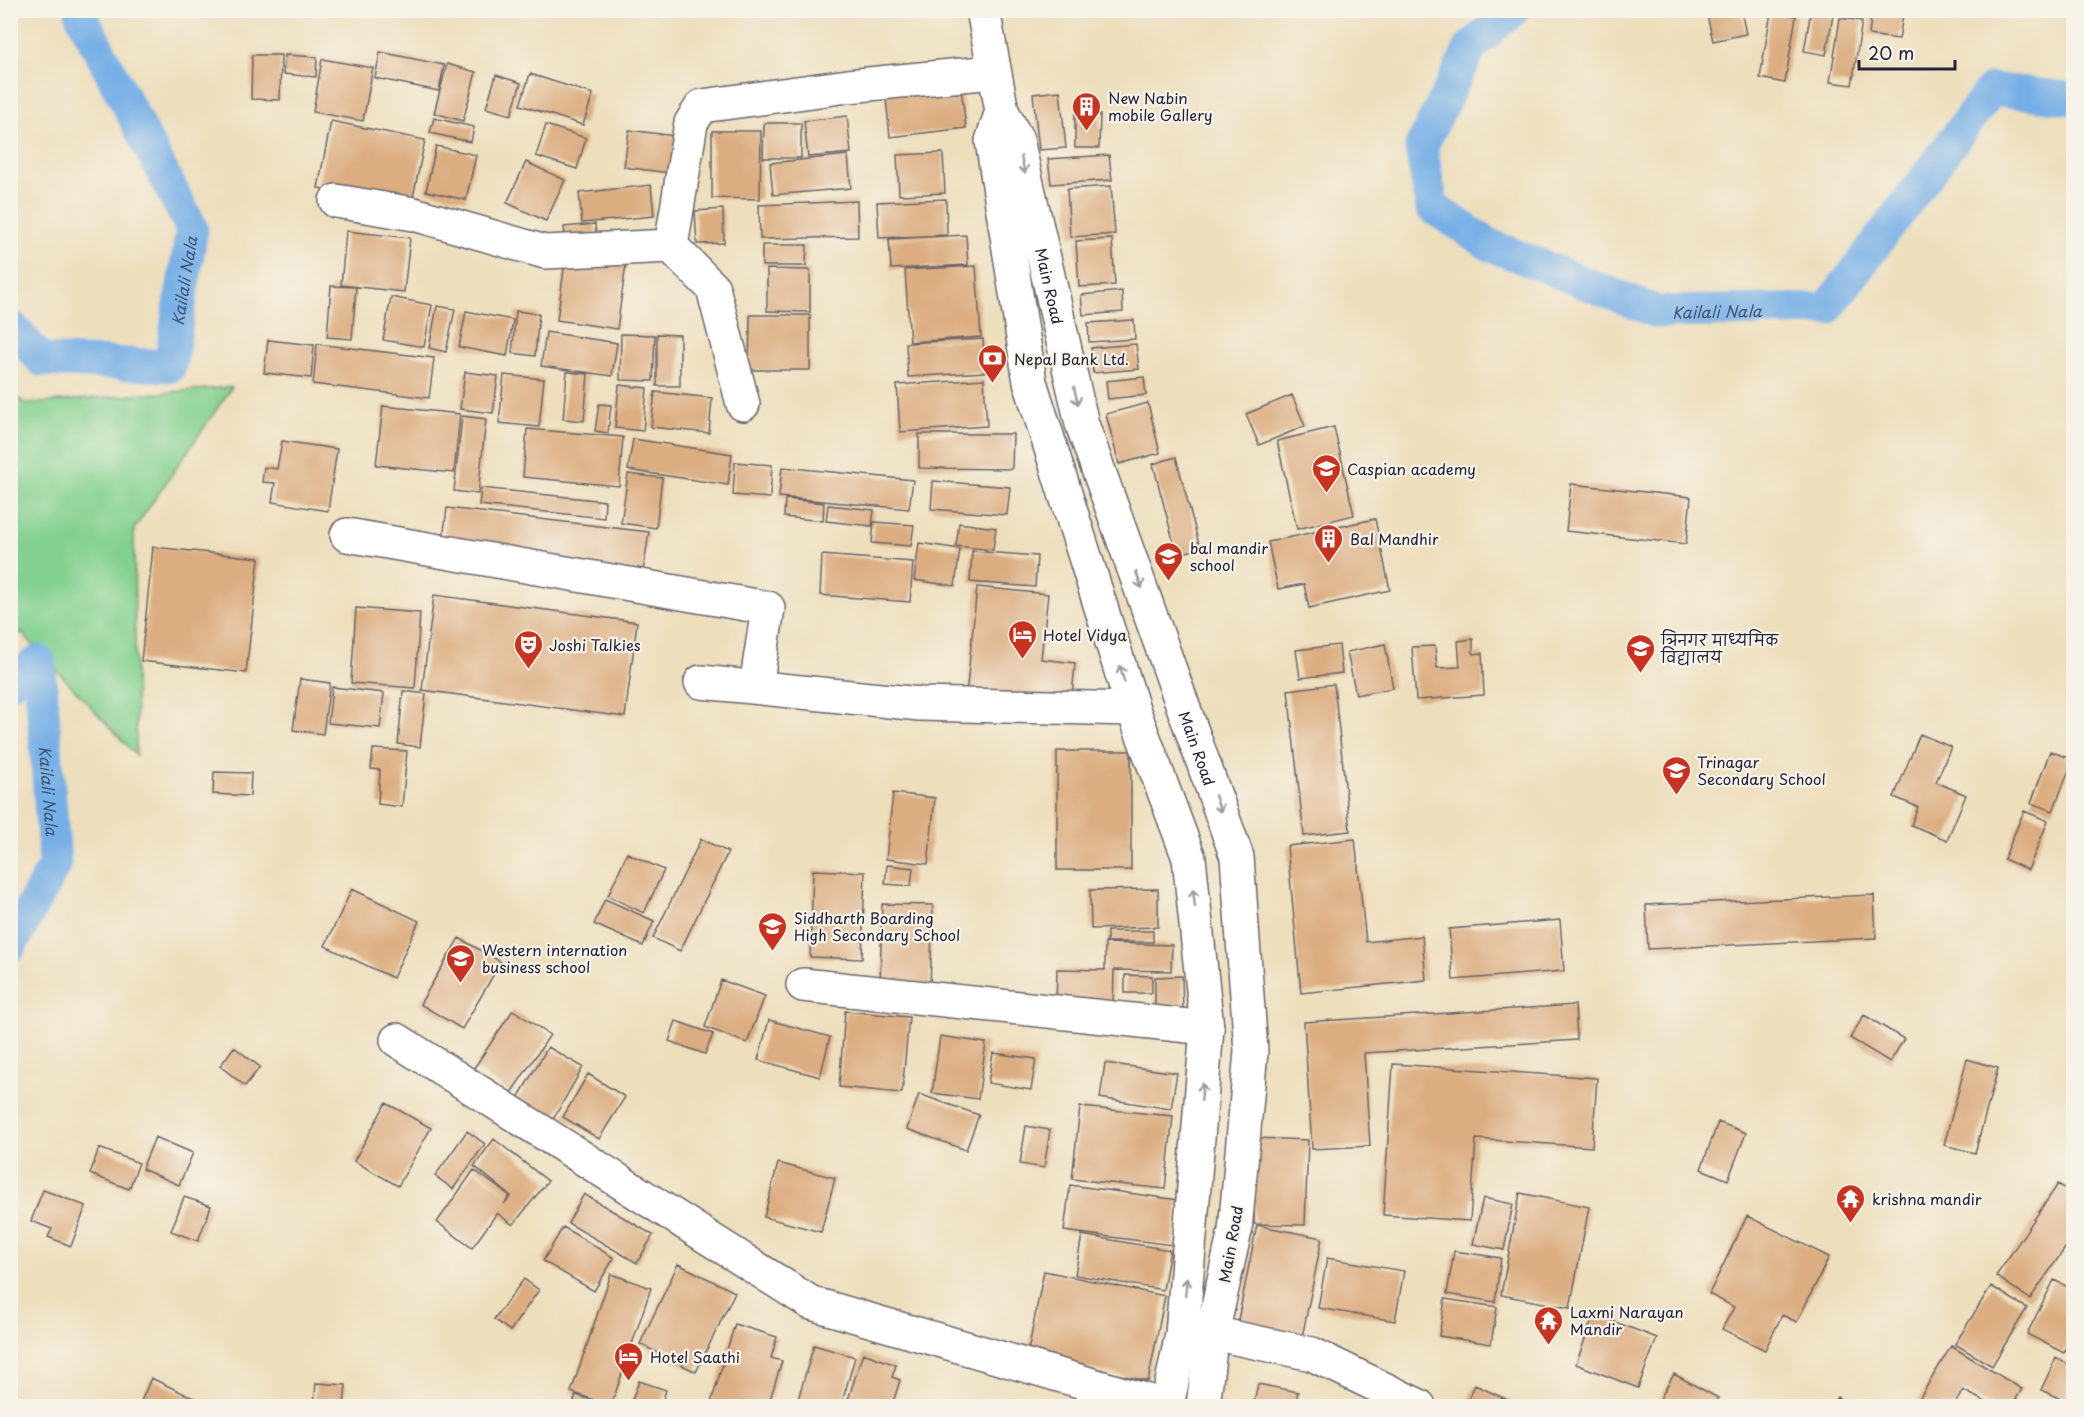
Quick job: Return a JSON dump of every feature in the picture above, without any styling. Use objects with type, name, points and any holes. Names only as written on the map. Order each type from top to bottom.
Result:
[{"type":"street","name":"Main Road","points":[[983,10],[1002,111],[1017,140],[1082,424],[1237,857],[1251,1051],[1235,1231],[1197,1334],[1166,1407]]},
{"type":"street","points":[[671,246],[691,123],[702,106],[992,64]]},
{"type":"street","name":"Main Road","points":[[1002,111],[992,141],[1030,382],[1133,709],[1189,858],[1207,1028],[1197,1334],[1203,1407]]},
{"type":"street","points":[[336,201],[414,214],[545,252],[671,246],[713,288],[743,404]]},
{"type":"street","points":[[347,536],[768,608],[756,687]]},
{"type":"street","points":[[701,682],[920,704],[1133,709]]},
{"type":"street","points":[[803,985],[1207,1028]]},
{"type":"street","points":[[397,1040],[811,1302],[1166,1407]]},
{"type":"street","points":[[1197,1334],[1312,1354],[1419,1407]]},
{"type":"green space","points":[[232,387],[134,529],[136,755],[21,632],[11,643],[11,393],[26,404]]},
{"type":"building","points":[[1728,10],[1741,10],[1746,34],[1713,41],[1707,15]]},
{"type":"building","points":[[1811,10],[1834,10],[1826,55],[1804,51]]},
{"type":"building","points":[[1872,10],[1913,10],[1913,16],[1903,15],[1899,39],[1869,35]]},
{"type":"building","points":[[1771,12],[1796,16],[1785,83],[1760,78]]},
{"type":"building","points":[[1840,18],[1862,21],[1852,85],[1830,82]]},
{"type":"building","points":[[380,52],[444,65],[439,91],[375,78]]},
{"type":"building","points":[[252,55],[281,55],[280,100],[251,99]]},
{"type":"building","points":[[285,55],[317,57],[316,77],[283,74]]},
{"type":"building","points":[[322,59],[373,68],[363,121],[313,112]]},
{"type":"building","points":[[447,64],[476,72],[463,121],[434,113]]},
{"type":"building","points":[[530,74],[593,94],[583,125],[520,105]]},
{"type":"building","points":[[496,75],[521,83],[511,115],[486,108]]},
{"type":"building","points":[[960,80],[966,128],[890,137],[885,89]]},
{"type":"building","points":[[1060,91],[1066,148],[1039,150],[1033,94]]},
{"type":"building","name":"New Nabin mobile Gallery","points":[[1075,114],[1100,114],[1099,148],[1075,148]]},
{"type":"building","points":[[847,116],[851,153],[808,157],[804,121]]},
{"type":"building","points":[[434,118],[474,127],[471,142],[430,133]]},
{"type":"building","points":[[331,121],[425,140],[411,207],[318,188]]},
{"type":"building","points":[[764,123],[801,123],[801,158],[763,158]]},
{"type":"building","points":[[546,125],[586,138],[577,169],[536,156]]},
{"type":"building","points":[[629,130],[683,137],[677,174],[624,167]]},
{"type":"building","points":[[712,131],[761,131],[760,199],[712,198]]},
{"type":"building","points":[[436,146],[476,155],[466,200],[426,191]]},
{"type":"building","points":[[943,153],[945,193],[899,195],[897,155]]},
{"type":"building","points":[[848,155],[851,188],[773,195],[770,163]]},
{"type":"building","points":[[1109,155],[1112,180],[1051,184],[1048,159]]},
{"type":"building","points":[[526,162],[565,180],[546,221],[507,203]]},
{"type":"building","points":[[651,185],[654,216],[582,223],[579,193]]},
{"type":"building","points":[[1111,186],[1115,234],[1070,237],[1067,189]]},
{"type":"building","points":[[946,199],[947,235],[879,238],[877,202]]},
{"type":"building","points":[[857,201],[858,237],[760,239],[759,205]]},
{"type":"building","points":[[723,209],[724,243],[697,244],[695,211]]},
{"type":"building","points":[[595,224],[597,242],[566,246],[564,227]]},
{"type":"building","points":[[346,231],[410,238],[404,292],[341,285]]},
{"type":"building","points":[[966,235],[968,265],[891,269],[889,239]]},
{"type":"building","points":[[1112,239],[1115,285],[1079,287],[1076,241]]},
{"type":"building","points":[[762,245],[807,245],[806,266],[762,266]]},
{"type":"building","points":[[566,255],[626,264],[617,329],[557,320]]},
{"type":"building","points":[[976,266],[981,337],[910,342],[905,270]]},
{"type":"building","points":[[767,269],[810,270],[810,312],[767,311]]},
{"type":"building","points":[[331,286],[356,287],[352,339],[327,337]]},
{"type":"building","points":[[1122,291],[1123,312],[1083,315],[1081,295]]},
{"type":"building","points":[[391,297],[432,305],[424,347],[383,340]]},
{"type":"building","points":[[437,306],[455,309],[446,352],[429,348]]},
{"type":"building","points":[[466,311],[513,320],[507,356],[459,347]]},
{"type":"building","points":[[516,311],[539,314],[535,356],[512,353]]},
{"type":"building","points":[[750,315],[810,315],[810,370],[749,370]]},
{"type":"building","points":[[1134,320],[1135,339],[1089,342],[1088,323]]},
{"type":"building","points":[[546,332],[617,343],[612,376],[541,366]]},
{"type":"building","points":[[621,334],[655,335],[653,381],[620,380]]},
{"type":"building","points":[[657,334],[680,335],[680,386],[657,386]]},
{"type":"building","points":[[983,339],[985,372],[908,377],[906,343]]},
{"type":"building","points":[[268,340],[314,345],[311,378],[264,373]]},
{"type":"building","points":[[317,344],[434,358],[429,398],[313,384]]},
{"type":"building","points":[[1136,344],[1139,369],[1093,373],[1091,348]]},
{"type":"building","points":[[465,372],[498,376],[493,413],[460,409]]},
{"type":"building","points":[[567,372],[588,374],[584,421],[563,419]]},
{"type":"building","points":[[504,375],[544,379],[539,427],[499,423]]},
{"type":"building","points":[[1144,377],[1146,395],[1108,399],[1106,381]]},
{"type":"building","points":[[984,379],[987,426],[900,432],[897,385]]},
{"type":"building","points":[[619,385],[647,388],[643,431],[615,428]]},
{"type":"building","points":[[655,392],[712,398],[709,433],[651,427]]},
{"type":"building","points":[[1292,395],[1305,426],[1259,445],[1246,414]]},
{"type":"building","points":[[1148,403],[1160,453],[1119,464],[1106,414]]},
{"type":"building","points":[[599,404],[611,405],[608,433],[595,431]]},
{"type":"building","points":[[383,406],[460,414],[454,473],[376,465]]},
{"type":"building","points":[[462,416],[486,419],[478,494],[454,491]]},
{"type":"building","name":"Caspian academy","points":[[1334,427],[1354,515],[1297,529],[1277,441]]},
{"type":"building","points":[[527,429],[623,437],[619,486],[523,477]]},
{"type":"building","points":[[919,434],[1013,434],[1012,469],[919,468]]},
{"type":"building","points":[[633,439],[732,454],[728,485],[628,470]]},
{"type":"building","points":[[282,441],[337,449],[328,511],[272,502],[275,483],[262,482],[264,467],[277,469]]},
{"type":"building","points":[[1176,457],[1200,548],[1177,555],[1153,464]]},
{"type":"building","points":[[735,462],[772,465],[770,498],[733,495]]},
{"type":"building","points":[[782,467],[913,480],[909,509],[779,497]]},
{"type":"building","points":[[628,474],[662,478],[656,528],[621,523]]},
{"type":"building","points":[[933,481],[1010,487],[1007,515],[931,509]]},
{"type":"building","points":[[1571,484],[1691,497],[1686,544],[1566,531]]},
{"type":"building","points":[[481,488],[605,501],[604,518],[479,505]]},
{"type":"building","points":[[785,499],[824,503],[823,521],[784,517]]},
{"type":"building","points":[[828,505],[874,510],[872,526],[826,521]]},
{"type":"building","points":[[447,508],[649,532],[643,572],[442,547]]},
{"type":"building","name":"Bal Mandhir","points":[[1375,519],[1390,590],[1309,608],[1304,584],[1278,589],[1268,542]]},
{"type":"building","points":[[874,522],[914,525],[911,546],[872,543]]},
{"type":"building","points":[[959,523],[996,528],[993,550],[956,546]]},
{"type":"building","points":[[919,543],[960,549],[955,586],[914,580]]},
{"type":"building","points":[[153,547],[259,558],[246,673],[141,661]]},
{"type":"building","points":[[972,551],[1037,556],[1035,587],[970,582]]},
{"type":"building","points":[[822,555],[913,562],[910,602],[820,595]]},
{"type":"building","points":[[977,587],[1048,594],[1041,659],[1075,663],[1071,707],[966,696]]},
{"type":"building","name":"Joshi Talkies","points":[[434,595],[637,622],[625,717],[422,690]]},
{"type":"building","points":[[356,608],[420,613],[415,688],[351,683]]},
{"type":"building","points":[[1473,639],[1473,654],[1482,653],[1484,695],[1416,700],[1412,647],[1435,646],[1437,668],[1460,667],[1458,641]]},
{"type":"building","points":[[1385,644],[1393,688],[1356,695],[1347,652]]},
{"type":"building","points":[[1339,645],[1342,673],[1300,678],[1296,650]]},
{"type":"building","points":[[300,679],[330,683],[323,734],[293,730]]},
{"type":"building","points":[[1334,684],[1350,831],[1304,836],[1288,690]]},
{"type":"building","points":[[332,687],[384,693],[380,728],[328,723]]},
{"type":"building","points":[[403,691],[426,694],[420,747],[398,744]]},
{"type":"building","points":[[1920,734],[1951,747],[1936,782],[1966,795],[1947,840],[1911,825],[1918,807],[1894,797]]},
{"type":"building","points":[[373,749],[407,751],[402,807],[378,804],[380,770],[371,769]]},
{"type":"building","points":[[1057,751],[1131,751],[1131,870],[1057,870]]},
{"type":"building","points":[[2050,751],[2073,760],[2053,811],[2031,803]]},
{"type":"building","points":[[214,772],[251,773],[250,796],[213,794]]},
{"type":"building","points":[[893,793],[935,798],[928,864],[886,859]]},
{"type":"building","points":[[2024,811],[2048,821],[2028,870],[2004,859]]},
{"type":"building","points":[[701,839],[728,852],[680,951],[653,938]]},
{"type":"building","points":[[1355,839],[1366,942],[1422,936],[1426,980],[1301,993],[1287,846]]},
{"type":"building","points":[[627,853],[664,870],[644,913],[608,896]]},
{"type":"building","points":[[887,865],[913,868],[911,886],[885,884]]},
{"type":"building","points":[[813,870],[865,872],[862,959],[810,957]]},
{"type":"building","points":[[352,889],[419,921],[393,978],[325,946]]},
{"type":"building","points":[[1158,889],[1158,927],[1091,929],[1090,890]]},
{"type":"building","points":[[1874,895],[1876,938],[1648,949],[1646,905]]},
{"type":"building","points":[[605,899],[654,921],[643,946],[594,924]]},
{"type":"building","points":[[882,904],[933,905],[930,987],[880,986]]},
{"type":"building","points":[[1560,920],[1564,971],[1453,980],[1449,929]]},
{"type":"building","points":[[1107,931],[1153,931],[1153,942],[1107,942]]},
{"type":"building","name":"Western internation business school","points":[[459,938],[501,962],[462,1029],[420,1004]]},
{"type":"building","points":[[1105,943],[1172,945],[1171,971],[1114,970],[1113,1009],[1056,1008],[1057,969],[1105,970]]},
{"type":"building","points":[[1125,975],[1152,976],[1152,993],[1125,993]]},
{"type":"building","points":[[1182,976],[1183,1014],[1155,1014],[1155,977]]},
{"type":"building","points":[[721,980],[765,996],[747,1043],[705,1027]]},
{"type":"building","points":[[1575,1005],[1577,1040],[1364,1053],[1370,1146],[1312,1149],[1304,1022]]},
{"type":"building","points":[[513,1010],[550,1035],[511,1093],[474,1068]]},
{"type":"building","points":[[845,1011],[909,1017],[902,1093],[839,1087]]},
{"type":"building","points":[[1864,1015],[1904,1039],[1890,1062],[1850,1038]]},
{"type":"building","points":[[769,1020],[830,1037],[820,1077],[758,1060]]},
{"type":"building","points":[[676,1021],[713,1034],[705,1054],[669,1041]]},
{"type":"building","points":[[940,1036],[986,1043],[978,1099],[932,1093]]},
{"type":"building","points":[[234,1047],[260,1067],[245,1086],[220,1066]]},
{"type":"building","points":[[548,1047],[583,1067],[551,1123],[515,1103]]},
{"type":"building","points":[[993,1053],[1036,1059],[1031,1090],[988,1083]]},
{"type":"building","points":[[1967,1059],[1998,1068],[1975,1153],[1944,1145]]},
{"type":"building","points":[[1105,1063],[1177,1073],[1171,1109],[1100,1098]]},
{"type":"building","points":[[1393,1064],[1597,1078],[1592,1147],[1476,1139],[1470,1221],[1383,1215]]},
{"type":"building","points":[[588,1074],[625,1097],[599,1139],[563,1117]]},
{"type":"building","points":[[919,1094],[979,1115],[966,1150],[907,1129]]},
{"type":"building","points":[[386,1103],[431,1128],[398,1186],[354,1161]]},
{"type":"building","points":[[1080,1107],[1173,1116],[1165,1189],[1072,1179]]},
{"type":"building","points":[[1718,1122],[1746,1133],[1728,1180],[1701,1169]]},
{"type":"building","points":[[1026,1126],[1050,1130],[1044,1168],[1020,1164]]},
{"type":"building","points":[[467,1131],[485,1144],[453,1189],[435,1176]]},
{"type":"building","points":[[155,1137],[193,1153],[179,1185],[142,1169]]},
{"type":"building","points":[[1256,1138],[1308,1140],[1305,1225],[1254,1224]]},
{"type":"building","points":[[494,1139],[548,1181],[513,1225],[497,1213],[472,1248],[437,1222],[474,1170],[510,1196],[504,1204],[511,1196],[474,1166]]},
{"type":"building","points":[[99,1148],[139,1163],[129,1189],[90,1174]]},
{"type":"building","points":[[778,1163],[835,1178],[821,1232],[764,1217]]},
{"type":"building","points":[[2058,1184],[2074,1194],[2074,1235],[2030,1299],[1996,1276]]},
{"type":"building","points":[[1070,1185],[1178,1200],[1172,1245],[1064,1231]]},
{"type":"building","points":[[43,1190],[86,1206],[71,1246],[48,1237],[52,1229],[31,1221]]},
{"type":"building","points":[[1520,1193],[1589,1207],[1570,1308],[1501,1295]]},
{"type":"building","points":[[584,1194],[653,1235],[637,1263],[568,1223]]},
{"type":"building","points":[[184,1197],[211,1206],[198,1241],[171,1231]]},
{"type":"building","points":[[1483,1198],[1513,1204],[1504,1250],[1473,1244]]},
{"type":"building","points":[[1747,1216],[1829,1257],[1797,1322],[1782,1315],[1765,1350],[1722,1329],[1734,1307],[1709,1294]]},
{"type":"building","points":[[1257,1225],[1322,1238],[1302,1338],[1237,1325]]},
{"type":"building","points":[[563,1227],[614,1258],[594,1291],[543,1261]]},
{"type":"building","points":[[1082,1235],[1170,1250],[1163,1290],[1075,1275]]},
{"type":"building","points":[[1454,1251],[1501,1258],[1495,1302],[1447,1294]]},
{"type":"building","points":[[1327,1258],[1404,1271],[1395,1321],[1318,1308]]},
{"type":"building","points":[[678,1264],[735,1292],[696,1372],[640,1344]]},
{"type":"building","points":[[1044,1271],[1165,1296],[1148,1381],[1027,1356]]},
{"type":"building","points":[[611,1274],[651,1288],[611,1406],[571,1392]]},
{"type":"building","points":[[524,1279],[539,1290],[510,1331],[494,1319]]},
{"type":"building","points":[[2054,1280],[2074,1290],[2074,1334],[2064,1353],[2027,1334]]},
{"type":"building","points":[[1991,1286],[2027,1308],[1992,1366],[1955,1344]]},
{"type":"building","points":[[1445,1299],[1497,1307],[1491,1344],[1439,1336]]},
{"type":"building","points":[[1594,1314],[1657,1338],[1638,1388],[1576,1364]]},
{"type":"building","points":[[735,1324],[777,1337],[771,1358],[782,1361],[768,1406],[710,1406]]},
{"type":"building","points":[[814,1345],[855,1357],[841,1406],[796,1406]]},
{"type":"building","points":[[1951,1346],[2022,1389],[2012,1406],[1993,1406],[1963,1390],[1954,1406],[1915,1406]]},
{"type":"building","points":[[863,1353],[896,1365],[892,1377],[900,1380],[892,1406],[883,1403],[882,1406],[846,1406]]},
{"type":"building","points":[[2056,1358],[2074,1367],[2074,1405],[2041,1390]]},
{"type":"building","points":[[1674,1374],[1718,1398],[1713,1406],[1656,1406]]},
{"type":"building","points":[[151,1378],[202,1402],[200,1406],[139,1406]]},
{"type":"building","points":[[639,1381],[666,1390],[661,1406],[631,1403]]},
{"type":"building","points":[[316,1383],[346,1385],[344,1406],[314,1406]]},
{"type":"building","points":[[1258,1384],[1298,1392],[1295,1406],[1253,1406]]},
{"type":"building","points":[[1475,1385],[1521,1406],[1465,1406]]},
{"type":"building","points":[[576,1395],[603,1404],[602,1406],[572,1406]]},
{"type":"building","points":[[1837,1397],[1852,1406],[1831,1406]]},
{"type":"waterway","name":"Kailali Nala","points":[[10,325],[42,360],[170,366],[192,229],[81,15],[85,10]]},
{"type":"waterway","name":"Kailali Nala","points":[[1513,10],[1471,47],[1421,147],[1432,207],[1490,245],[1657,312],[1827,309],[1992,89],[2074,99]]},
{"type":"waterway","name":"Kailali Nala","points":[[10,682],[39,661],[55,864],[10,947]]},
{"type":"place","name":"New Nabin mobile Gallery","points":[[1087,132]]},
{"type":"place","name":"Nepal Bank Ltd.","points":[[993,384]]},
{"type":"place","name":"Caspian academy","points":[[1326,494]]},
{"type":"place","name":"Bal Mandhir","points":[[1329,564]]},
{"type":"place","name":"bal mandir school","points":[[1169,582]]},
{"type":"place","name":"Hotel Vidya","points":[[1022,660]]},
{"type":"place","name":"Joshi Talkies","points":[[528,670]]},
{"type":"place","name":"त्रिनगर माध्यमिक विद्यालय","points":[[1640,674]]},
{"type":"place","name":"Trinagar Secondary School","points":[[1676,796]]},
{"type":"place","name":"Siddharth Boarding High Secondary School","points":[[773,952]]},
{"type":"place","name":"Western internation business school","points":[[461,984]]},
{"type":"place","name":"krishna mandir","points":[[1851,1224]]},
{"type":"place","name":"Laxmi Narayan Mandir","points":[[1549,1346]]},
{"type":"place","name":"Hotel Saathi","points":[[629,1382]]}]
